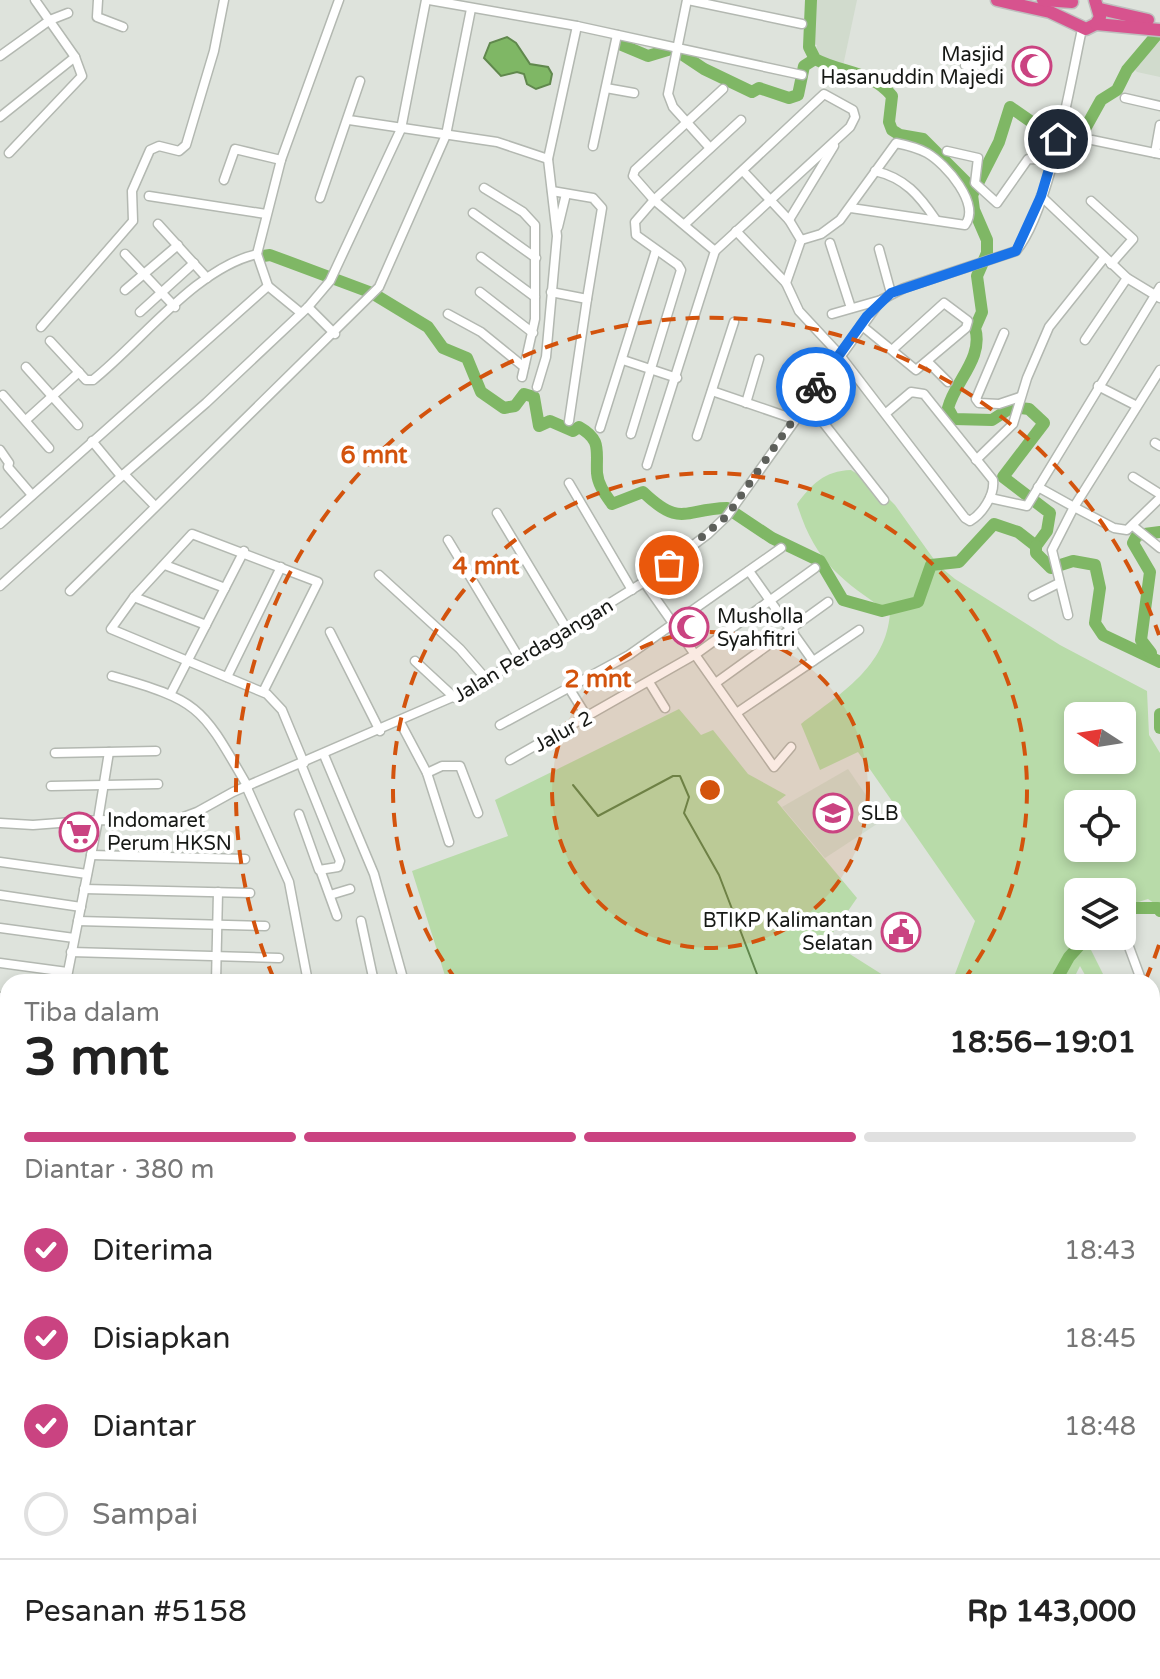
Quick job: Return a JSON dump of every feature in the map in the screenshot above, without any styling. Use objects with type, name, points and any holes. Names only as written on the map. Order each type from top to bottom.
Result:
[{"type":"highway","points":[[997,0],[1069,20],[1082,29],[1096,24],[1157,26]]},
{"type":"highway","points":[[1043,0],[1073,1],[1068,10],[1069,20]]},
{"type":"highway","points":[[1096,24],[1097,4],[1157,26]]},
{"type":"street","points":[[9,153],[82,78],[75,57],[35,0]]},
{"type":"street","points":[[98,0],[97,17],[123,27]]},
{"type":"street","points":[[41,327],[133,221],[132,191],[150,150],[159,146],[179,151],[186,145],[214,51],[224,0]]},
{"type":"street","points":[[335,334],[268,286],[258,259],[281,160],[339,0]]},
{"type":"street","points":[[0,586],[304,310],[331,279],[401,129],[428,0],[471,9],[483,4],[802,75]]},
{"type":"street","points":[[710,148],[670,103],[668,94],[687,0],[802,24]]},
{"type":"street","points":[[70,591],[335,334],[379,287],[446,135],[471,9]]},
{"type":"street","points":[[0,56],[50,20],[68,13]]},
{"type":"street","points":[[556,238],[548,159],[577,26]]},
{"type":"street","name":"Jalan Perdagangan","points":[[0,823],[173,821],[455,698],[521,661],[644,582],[727,516],[839,354],[881,300],[891,293],[1012,255],[1019,248],[1052,160],[1082,29]]},
{"type":"street","points":[[593,146],[617,35]]},
{"type":"street","points":[[0,117],[75,57]]},
{"type":"street","points":[[320,198],[360,81]]},
{"type":"street","points":[[606,88],[634,93]]},
{"type":"street","points":[[715,251],[654,200],[634,180],[633,174],[723,89]]},
{"type":"street","points":[[647,465],[715,251],[840,136],[854,122],[855,114],[824,94],[685,224]]},
{"type":"street","points":[[1125,98],[1160,106]]},
{"type":"street","points":[[349,120],[497,142],[548,159]]},
{"type":"street","points":[[631,434],[681,270],[634,231],[636,219],[741,120]]},
{"type":"street","points":[[1092,140],[1157,153],[1160,125]]},
{"type":"street","points":[[789,220],[840,136]]},
{"type":"street","points":[[786,283],[801,240],[832,226],[851,208],[896,143],[931,156],[965,193],[968,213],[966,225],[851,208]]},
{"type":"street","points":[[224,180],[235,149],[281,160]]},
{"type":"street","points":[[947,151],[978,158],[978,186],[999,202],[1028,159],[1052,160]]},
{"type":"street","points":[[743,171],[789,220],[801,240]]},
{"type":"street","points":[[875,171],[896,177],[909,186],[936,220]]},
{"type":"street","points":[[484,188],[530,218],[535,225],[533,333],[522,377]]},
{"type":"street","points":[[552,191],[596,199],[602,208],[569,421]]},
{"type":"street","points":[[537,387],[546,357],[556,238],[566,194]]},
{"type":"street","points":[[149,196],[266,214]]},
{"type":"street","points":[[990,498],[1027,506],[1155,293],[1127,278],[1041,196]]},
{"type":"street","points":[[976,460],[997,443],[1017,413],[1019,399],[1049,327],[1108,261],[1133,239],[1091,201]]},
{"type":"street","points":[[473,213],[536,258]]},
{"type":"street","points":[[158,224],[207,278]]},
{"type":"street","points":[[736,231],[786,283],[799,311],[839,354],[885,414],[967,520],[975,518],[990,498],[993,480],[920,391],[911,392],[885,414]]},
{"type":"street","points":[[536,242],[556,238]]},
{"type":"street","points":[[830,243],[851,308]]},
{"type":"street","points":[[125,290],[178,245]]},
{"type":"street","points":[[879,249],[891,293]]},
{"type":"street","points":[[600,428],[656,250]]},
{"type":"street","points":[[125,254],[175,307]]},
{"type":"street","points":[[481,257],[535,297]]},
{"type":"street","points":[[50,341],[86,380],[94,380],[227,263],[258,259]]},
{"type":"street","points":[[140,312],[194,263]]},
{"type":"street","points":[[1085,340],[1127,278]]},
{"type":"street","points":[[0,524],[268,286]]},
{"type":"street","points":[[480,292],[533,333]]},
{"type":"street","points":[[551,292],[587,299]]},
{"type":"street","points":[[832,314],[881,300]]},
{"type":"street","points":[[861,325],[911,369],[919,369],[968,325],[966,317],[948,303],[892,350]]},
{"type":"street","points":[[448,314],[481,332],[524,367]]},
{"type":"street","points":[[697,436],[734,322]]},
{"type":"street","points":[[1004,333],[978,386],[976,399],[979,403],[992,405],[1019,399]]},
{"type":"street","points":[[746,403],[759,359]]},
{"type":"street","points":[[623,360],[677,378]]},
{"type":"street","points":[[928,362],[948,382]]},
{"type":"street","points":[[26,367],[78,425]]},
{"type":"street","points":[[1068,615],[1052,550],[1074,507],[1160,370]]},
{"type":"street","points":[[26,420],[79,372]]},
{"type":"street","points":[[786,375],[884,500]]},
{"type":"street","points":[[1098,386],[1137,406]]},
{"type":"street","points":[[712,391],[794,419]]},
{"type":"street","points":[[3,395],[49,448]]},
{"type":"street","points":[[92,441],[155,506]]},
{"type":"street","points":[[0,450],[9,463],[8,467],[32,495]]},
{"type":"street","points":[[0,474],[8,467]]},
{"type":"street","points":[[1038,487],[1118,530],[1133,526],[1160,496],[1133,477]]},
{"type":"street","points":[[569,483],[632,590]]},
{"type":"street","points":[[497,513],[568,631]]},
{"type":"street","points":[[1133,526],[1160,548]]},
{"type":"street","points":[[263,692],[318,583],[194,533],[134,597],[111,625],[113,631],[263,692],[282,710],[340,861],[338,867],[321,872]]},
{"type":"street","points":[[448,540],[521,661]]},
{"type":"street","points":[[500,725],[629,655],[781,548]]},
{"type":"street","points":[[171,693],[244,551]]},
{"type":"street","points":[[165,565],[225,588]]},
{"type":"street","points":[[227,677],[281,567]]},
{"type":"street","name":"Jalur 2","points":[[510,760],[696,654],[815,568]]},
{"type":"street","points":[[749,571],[813,661]]},
{"type":"street","points":[[379,575],[460,649],[487,680]]},
{"type":"street","points":[[1033,596],[1059,581]]},
{"type":"street","points":[[644,582],[774,767],[791,747]]},
{"type":"street","points":[[134,597],[206,625]]},
{"type":"street","points":[[717,682],[828,602]]},
{"type":"street","points":[[738,712],[859,630]]},
{"type":"street","points":[[330,632],[380,731]]},
{"type":"street","points":[[415,661],[455,698]]},
{"type":"street","points":[[112,676],[171,693],[191,704],[212,724],[247,787],[289,882],[306,974]]},
{"type":"street","points":[[649,682],[665,708]]},
{"type":"street","points":[[569,688],[587,717]]},
{"type":"street","points":[[400,722],[427,773],[449,842]]},
{"type":"street","points":[[55,753],[156,751]]},
{"type":"street","points":[[67,974],[109,752]]},
{"type":"street","points":[[324,755],[374,874],[402,974]]},
{"type":"street","points":[[427,773],[442,766],[460,766],[478,813]]},
{"type":"street","points":[[51,786],[158,784]]},
{"type":"street","points":[[299,814],[337,916]]},
{"type":"street","points":[[91,855],[245,859]]},
{"type":"street","points":[[0,862],[87,874]]},
{"type":"street","points":[[84,889],[250,893]]},
{"type":"street","points":[[330,895],[350,889]]},
{"type":"street","points":[[216,974],[218,892]]},
{"type":"street","points":[[0,895],[81,907]]},
{"type":"street","points":[[78,921],[265,926]]},
{"type":"street","points":[[361,921],[372,974]]},
{"type":"street","points":[[0,928],[74,938]]},
{"type":"street","points":[[1130,950],[1139,974]]},
{"type":"street","points":[[71,952],[279,958]]},
{"type":"street","points":[[0,963],[52,974]]},
{"type":"shaded area","points":[[816,0],[857,0],[843,66],[814,60],[817,45],[807,43]]},
{"type":"shaded area","points":[[507,37],[516,43],[530,64],[548,67],[552,74],[550,84],[536,89],[527,84],[524,74],[517,72],[501,76],[484,58],[490,43]]},
{"type":"shaded area","points":[[1160,41],[1160,77],[1137,72],[1133,68]]},
{"type":"shaded area","points":[[851,470],[875,485],[895,505],[938,565],[955,579],[1060,645],[1147,691],[1149,735],[1160,753],[1160,907],[1148,899],[1136,903],[1136,878],[1064,878],[1064,950],[1091,950],[1103,974],[1084,974],[1080,966],[1076,974],[955,974],[975,921],[858,752],[820,770],[801,724],[846,689],[871,664],[887,632],[890,613],[832,568],[812,541],[797,504],[820,480],[833,473]]},
{"type":"shaded area","points":[[679,709],[701,735],[713,730],[748,774],[786,795],[777,802],[857,898],[832,934],[845,951],[881,974],[444,974],[412,871],[508,836],[495,800]]},
{"type":"shaded area","name":"SLB","points":[[848,769],[883,820],[825,858],[782,807]]},
{"type":"waterway","points":[[811,0],[809,47],[815,59],[866,77],[884,88],[892,96],[889,122],[892,130],[900,135],[923,139],[971,187],[974,210],[987,240],[987,253],[977,276],[982,312],[975,328],[976,349],[948,408],[954,419],[992,420],[1012,407],[1029,409],[1044,423],[1003,477],[1050,513],[1047,531],[1036,546]]},
{"type":"waterway","points":[[972,195],[999,142],[1010,107],[1046,132],[1081,136],[1101,100],[1117,90],[1127,70],[1160,31]]},
{"type":"waterway","points":[[617,43],[648,56],[671,49]]},
{"type":"waterway","points":[[677,51],[704,69],[752,92],[759,88],[789,98],[798,95],[804,66],[815,59]]},
{"type":"waterway","points":[[263,256],[270,255],[372,293],[428,327],[443,348],[467,358],[481,392],[504,408],[515,406],[524,394],[534,397],[539,426],[550,421],[573,431],[579,427],[595,441],[599,482],[612,504],[643,492],[666,510],[675,513],[727,508],[772,538],[820,561],[843,600],[882,611],[918,602],[931,565],[959,562],[994,524],[1018,532],[1036,546]]},
{"type":"waterway","points":[[1151,653],[1141,640],[1150,572],[1133,543],[1137,535],[1160,532]]},
{"type":"waterway","points":[[1036,546],[1036,553],[1051,568],[1073,561],[1095,565],[1100,588],[1095,623],[1103,635],[1160,662]]},
{"type":"waterway","points":[[1160,714],[1160,728]]},
{"type":"waterway","points":[[573,785],[598,816],[673,776],[680,776],[689,797],[684,813],[719,875],[757,974]]},
{"type":"waterway","points":[[1136,908],[1158,908],[1160,911]]},
{"type":"waterway","points":[[1059,974],[1075,950]]},
{"type":"way so far","points":[[669,565],[727,516],[816,387]]},
{"type":"place","name":"Masjid Hasanuddin Majedi","points":[[1032,66]]},
{"type":"place","name":"Musholla Syahfitri","points":[[689,627]]},
{"type":"place","name":"SLB","points":[[833,813]]},
{"type":"place","name":"Indomaret Perum HKSN","points":[[79,832]]},
{"type":"place","name":"BTIKP Kalimantan Selatan","points":[[901,932]]},
{"type":"route","points":[[816,387],[867,316],[891,293],[1007,257],[1016,251],[1041,196],[1058,139]]}]
